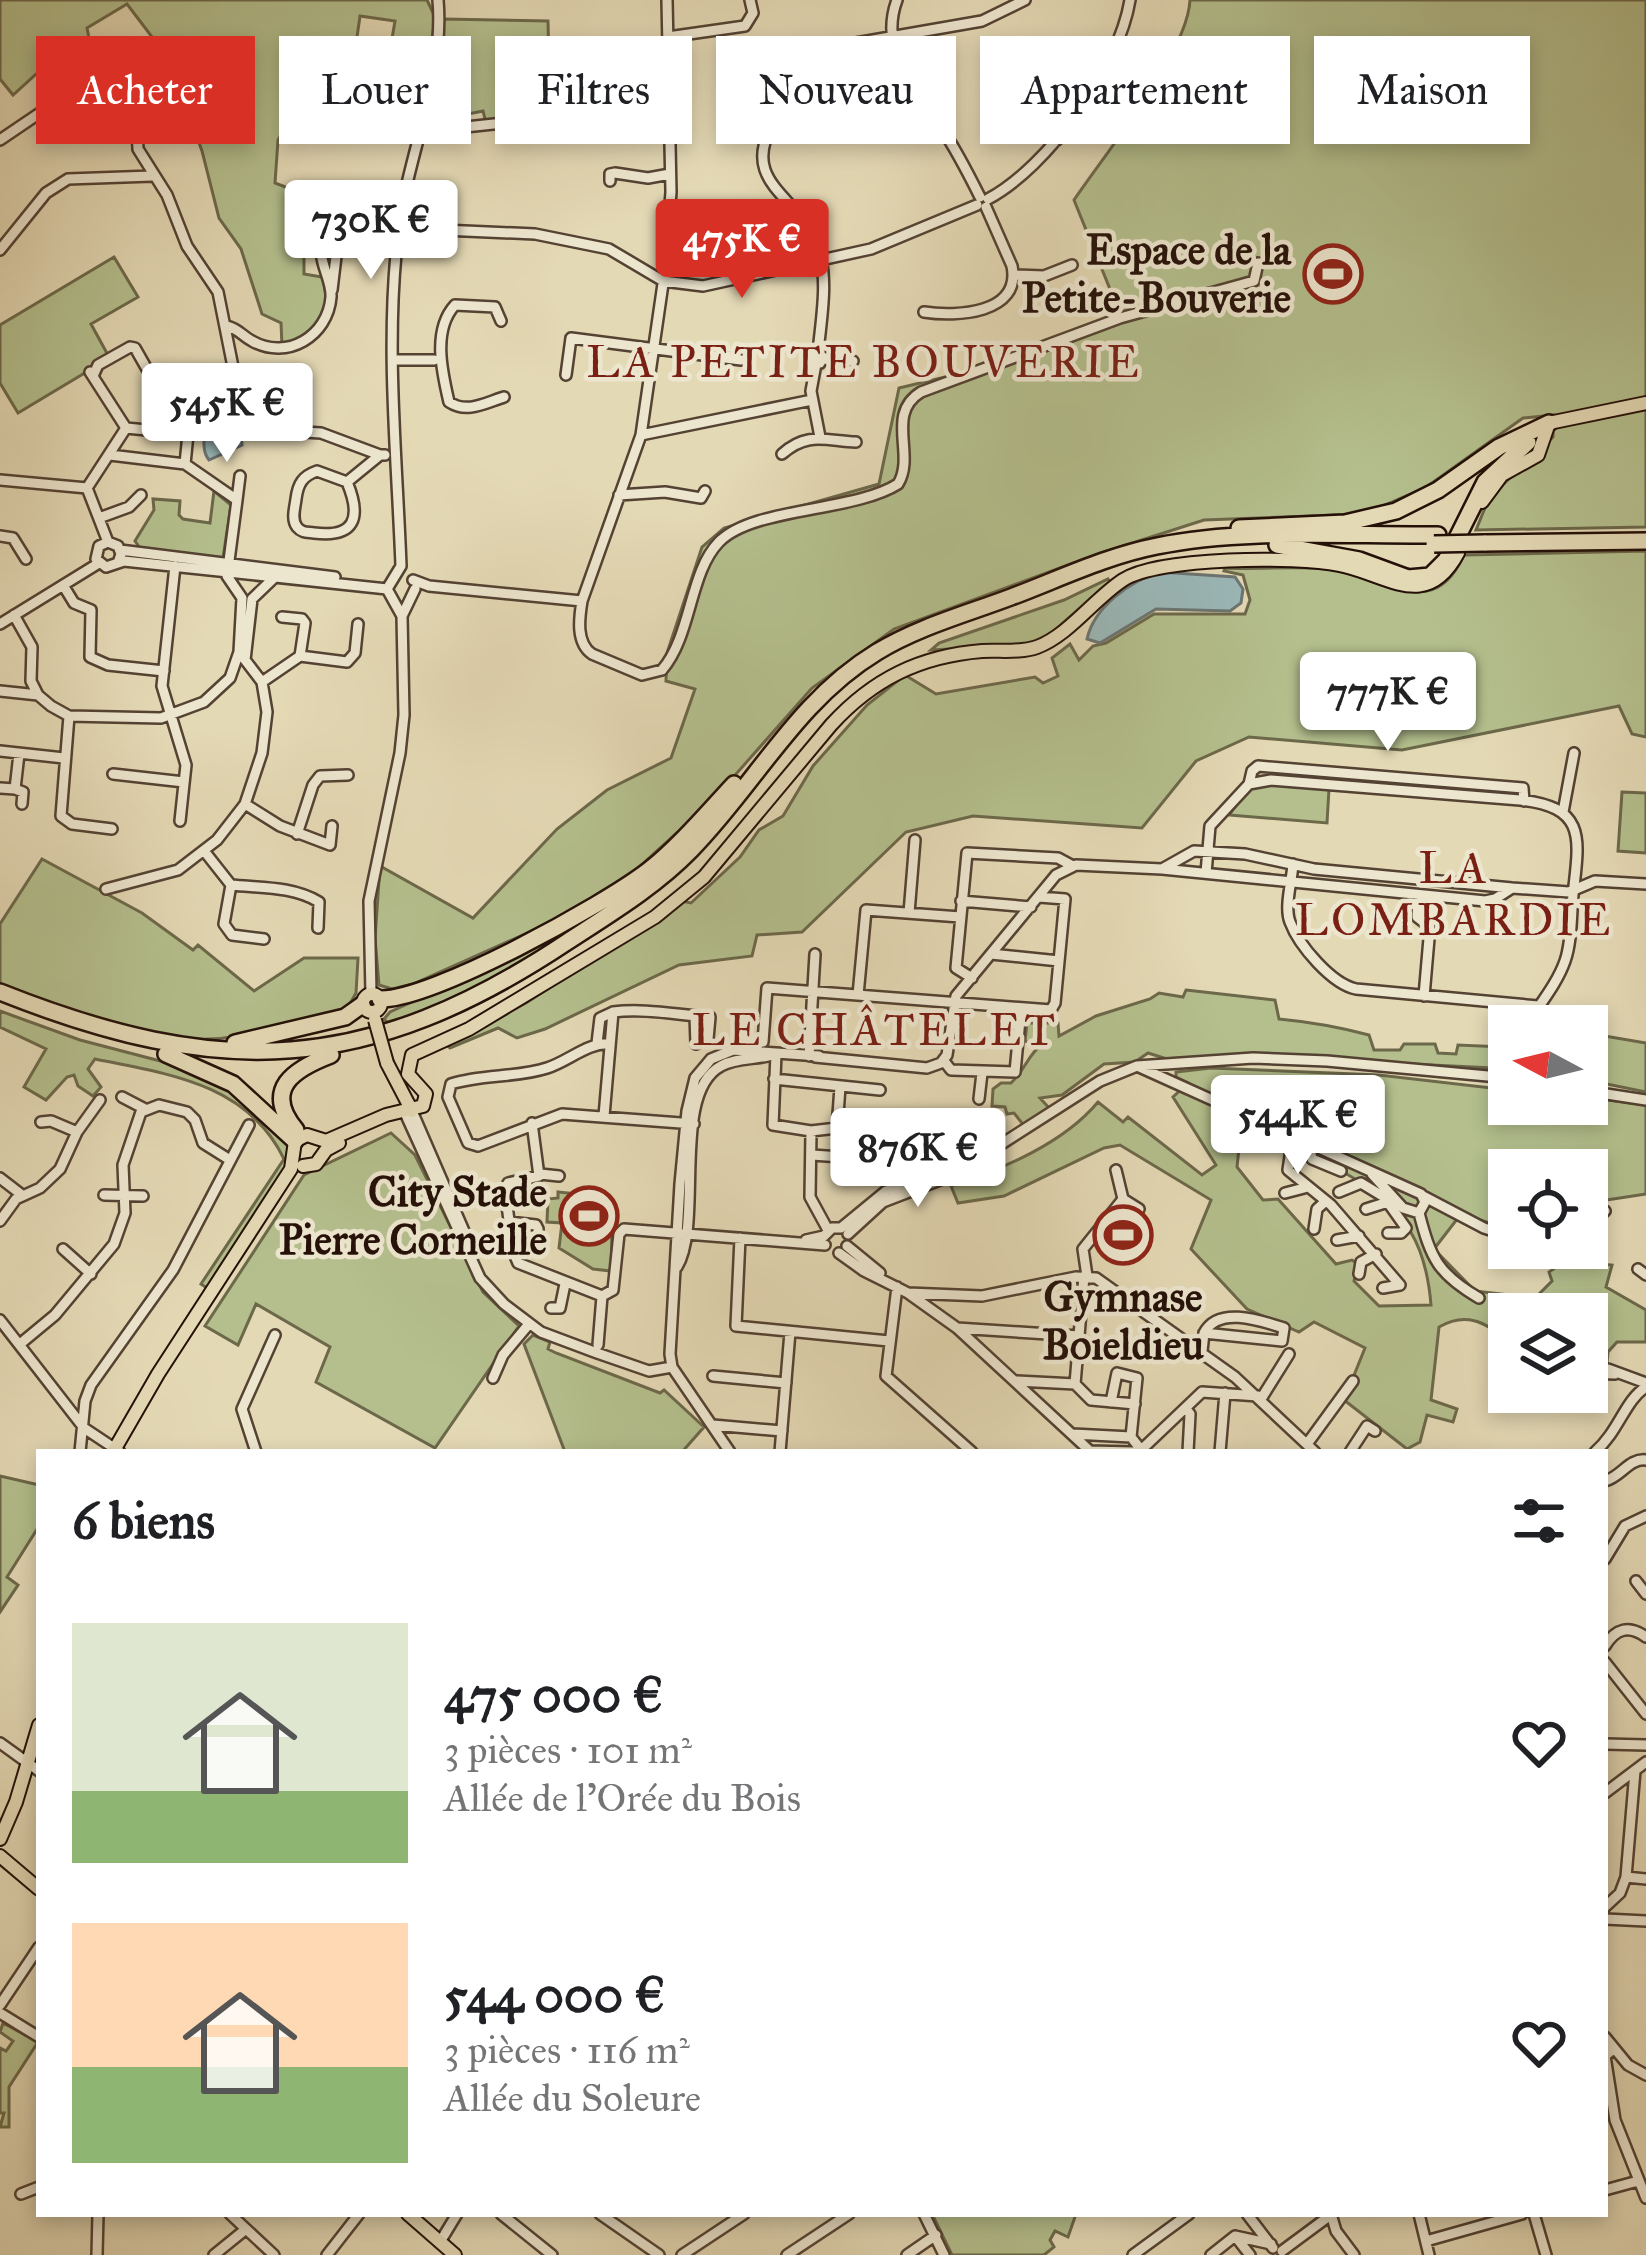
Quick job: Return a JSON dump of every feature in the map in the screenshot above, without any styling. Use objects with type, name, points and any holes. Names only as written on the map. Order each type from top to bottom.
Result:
[{"type":"highway","points":[[1277,545],[1359,560],[1408,578],[1430,576],[1446,560],[1476,497],[1496,468],[1550,427]]},
{"type":"highway","points":[[0,992],[123,1036],[193,1048],[292,1050],[394,1031],[459,1006],[543,958],[666,873],[834,684],[900,640],[1114,557],[1195,533],[1318,526],[1385,515],[1438,490],[1499,447],[1550,427]]},
{"type":"highway","points":[[1486,539],[1646,532]]},
{"type":"highway","points":[[1154,546],[1224,538],[1646,542]]},
{"type":"highway","points":[[0,1002],[95,1037],[166,1054],[232,1061],[331,1055],[393,1041],[469,1012],[532,977],[644,902],[711,842],[815,714],[860,675],[896,653],[1137,559],[1195,548],[1436,539]]},
{"type":"highway","points":[[123,1036],[242,1043],[345,1017],[453,977],[620,892],[674,848],[776,745]]},
{"type":"highway","points":[[166,1054],[233,1084],[302,1148]]},
{"type":"highway","points":[[302,1148],[286,1114],[284,1086],[299,1068],[331,1055]]},
{"type":"main road","points":[[302,1148],[316,1164],[331,1146],[409,1112],[427,1100],[408,1074],[417,1051],[469,1029],[656,917],[704,877],[831,725],[884,679],[936,657],[1034,648],[1122,580],[1148,568],[1305,560],[1347,566],[1410,587],[1429,585],[1449,569],[1493,485],[1512,468],[1538,455],[1550,427],[1646,404]]},
{"type":"main road","points":[[372,1006],[387,1063],[409,1112]]},
{"type":"main road","points":[[117,1449],[158,1374],[302,1148],[386,1115],[409,1112]]},
{"type":"main road","points":[[302,1148],[322,1146],[322,1156]]},
{"type":"main road","points":[[0,1839],[33,1767]]},
{"type":"main road","points":[[0,1856],[36,1886]]},
{"type":"main road","points":[[412,2217],[455,2255]]},
{"type":"street","points":[[437,36],[438,0]]},
{"type":"street","points":[[668,0],[668,36]]},
{"type":"street","points":[[675,36],[745,26],[753,14],[750,0]]},
{"type":"street","points":[[892,36],[897,0]]},
{"type":"street","points":[[903,36],[982,22],[1025,0]]},
{"type":"street","points":[[1120,36],[1130,0]]},
{"type":"street","points":[[0,140],[90,79],[117,86],[136,112],[138,149],[166,194],[187,245],[218,292],[236,382],[251,420],[269,430],[321,433],[380,455],[397,455]]},
{"type":"street","points":[[372,1006],[369,901],[402,740],[398,360],[392,310],[398,228],[416,144]]},
{"type":"street","points":[[670,144],[663,280],[641,435],[582,601],[580,630],[584,649],[642,676],[662,670],[676,650],[709,556],[730,533],[898,484],[904,467],[901,419],[911,398],[1120,318],[1254,281],[1258,263]]},
{"type":"street","points":[[764,144],[767,179],[807,223],[822,261],[825,280],[812,400],[820,436]]},
{"type":"street","points":[[924,311],[947,315],[983,310],[1005,296],[1014,275],[983,202],[951,144]]},
{"type":"street","points":[[398,228],[535,235],[618,252],[663,280],[703,286],[822,261],[909,236],[1022,178],[1054,144]]},
{"type":"street","points":[[610,181],[610,174],[615,173],[648,178],[670,174]]},
{"type":"street","points":[[0,250],[46,193],[68,179],[152,176]]},
{"type":"street","points":[[227,326],[251,341],[290,348],[319,328],[331,291],[320,254],[326,247],[337,248],[334,190]]},
{"type":"street","points":[[1014,275],[1044,276],[1072,265]]},
{"type":"street","points":[[501,321],[495,307],[454,305],[447,313],[436,360],[454,406],[467,409],[504,397]]},
{"type":"street","points":[[566,375],[572,338],[741,360]]},
{"type":"street","points":[[126,428],[91,373],[130,347],[135,348],[168,406],[167,432]]},
{"type":"street","points":[[819,358],[853,361]]},
{"type":"street","points":[[398,360],[436,360]]},
{"type":"street","points":[[641,435],[812,400]]},
{"type":"street","points":[[126,428],[188,434],[185,464]]},
{"type":"street","points":[[87,488],[126,428]]},
{"type":"street","points":[[782,454],[786,448],[820,436],[856,442]]},
{"type":"street","points":[[110,455],[185,464],[237,500]]},
{"type":"street","points":[[347,482],[380,455]]},
{"type":"street","points":[[317,471],[347,482],[355,500],[352,525],[345,533],[298,528],[294,518],[298,487],[305,476],[317,471]]},
{"type":"street","points":[[0,691],[38,695],[69,716],[93,713],[140,719],[189,710],[217,693],[242,656],[247,598],[228,569],[240,476]]},
{"type":"street","points":[[0,480],[87,488]]},
{"type":"street","points":[[87,488],[108,542],[120,550],[228,569]]},
{"type":"street","points":[[619,495],[664,492],[701,498],[705,490]]},
{"type":"street","points":[[99,518],[129,507],[141,496]]},
{"type":"street","points":[[0,536],[13,538],[26,559]]},
{"type":"street","points":[[99,563],[97,550],[108,542]]},
{"type":"street","points":[[118,563],[120,550]]},
{"type":"street","points":[[0,624],[99,563],[228,569],[582,601]]},
{"type":"street","points":[[175,566],[162,686],[186,764],[180,820]]},
{"type":"street","points":[[247,598],[277,574]]},
{"type":"street","points":[[63,585],[74,603],[91,610],[90,657],[108,665],[164,671]]},
{"type":"street","points":[[14,615],[29,638],[31,681],[38,695]]},
{"type":"street","points":[[282,617],[305,623],[301,656]]},
{"type":"street","points":[[262,682],[301,656],[347,662],[355,653],[358,624]]},
{"type":"street","points":[[106,889],[159,877],[205,852],[245,804],[262,754],[266,712],[262,682],[242,656]]},
{"type":"street","points":[[69,716],[61,816],[71,824],[112,829]]},
{"type":"street","points":[[0,751],[64,758]]},
{"type":"street","points":[[1563,812],[1574,753]]},
{"type":"street","points":[[15,789],[20,754]]},
{"type":"street","points":[[113,774],[184,782]]},
{"type":"street","points":[[297,834],[320,776],[348,775]]},
{"type":"street","points":[[1206,874],[1210,826],[1250,784],[1271,780],[1547,803],[1563,812],[1578,836],[1566,958],[1539,1005]]},
{"type":"street","points":[[0,788],[23,792],[22,804]]},
{"type":"street","points":[[245,804],[297,834],[330,845],[332,826]]},
{"type":"street","points":[[909,913],[915,840]]},
{"type":"street","points":[[972,978],[956,968],[969,851],[1058,858],[1071,865],[1162,869],[1490,901],[1512,888]]},
{"type":"street","points":[[1162,869],[1190,851],[1512,888],[1574,890],[1595,881],[1646,884]]},
{"type":"street","points":[[205,852],[231,885],[291,891],[319,902],[318,928]]},
{"type":"street","points":[[1293,864],[1290,922],[1332,979],[1356,989],[1528,1005]]},
{"type":"street","points":[[941,1063],[950,1046],[953,1004],[1060,870],[1071,865]]},
{"type":"street","points":[[1420,877],[1417,916],[1430,924],[1424,995]]},
{"type":"street","points":[[231,885],[224,924],[232,935],[265,939]]},
{"type":"street","points":[[763,1042],[767,988],[1053,1009],[1064,899],[1039,897]]},
{"type":"street","points":[[961,901],[1031,907]]},
{"type":"street","points":[[858,995],[866,912],[960,917]]},
{"type":"street","points":[[812,1057],[815,954]]},
{"type":"street","points":[[991,954],[1059,961]]},
{"type":"street","points":[[728,1449],[672,1367],[670,1346],[690,1124],[715,1069],[776,1054],[1015,1072],[1021,1009]]},
{"type":"street","points":[[604,1116],[613,1012]]},
{"type":"street","points":[[597,1043],[600,1018],[613,1012],[695,1016]]},
{"type":"street","points":[[610,1044],[597,1043],[533,1072],[449,1087],[448,1097],[470,1145],[562,1114],[690,1124]]},
{"type":"street","points":[[776,1054],[772,1124],[812,1132],[837,1128],[840,1088]]},
{"type":"street","points":[[508,1183],[513,1251],[521,1266],[602,1296],[613,1290],[620,1232],[626,1228],[742,1238],[826,1237],[844,1231],[883,1202],[953,1175],[1100,1082],[1137,1066],[1253,1058],[1488,1076]]},
{"type":"street","points":[[1137,1066],[1488,1230]]},
{"type":"street","points":[[980,1099],[982,1072]]},
{"type":"street","points":[[774,1078],[880,1090]]},
{"type":"street","points":[[1608,1094],[1646,1100]]},
{"type":"street","points":[[122,1096],[145,1109],[160,1105],[187,1112],[203,1143],[230,1160]]},
{"type":"street","points":[[0,1220],[22,1195],[51,1180],[100,1100]]},
{"type":"street","points":[[20,1344],[55,1315],[91,1274],[123,1226],[123,1165],[145,1109]]},
{"type":"street","points":[[409,1112],[480,1278],[529,1324],[643,1370],[660,1372],[672,1367]]},
{"type":"street","points":[[41,1122],[51,1121],[77,1132]]},
{"type":"street","points":[[532,1123],[540,1174]]},
{"type":"street","points":[[80,1449],[85,1401],[95,1378],[173,1270],[249,1125]]},
{"type":"street","points":[[812,1132],[810,1197],[826,1237],[957,1328],[1087,1449]]},
{"type":"street","points":[[1293,1136],[1288,1155],[1292,1176],[1326,1201],[1400,1286],[1383,1288]]},
{"type":"street","points":[[1309,1144],[1312,1159],[1341,1171]]},
{"type":"street","points":[[812,1155],[870,1160]]},
{"type":"street","points":[[1116,1170],[1123,1199],[1139,1209]]},
{"type":"street","points":[[496,1173],[508,1183]]},
{"type":"street","points":[[508,1183],[540,1174],[559,1175]]},
{"type":"street","points":[[1339,1192],[1369,1177]]},
{"type":"street","points":[[1369,1177],[1406,1228],[1388,1233]]},
{"type":"street","points":[[1369,1177],[1403,1208],[1419,1213]]},
{"type":"street","points":[[0,1178],[22,1195]]},
{"type":"street","points":[[1285,1193],[1308,1186]]},
{"type":"street","points":[[104,1195],[143,1196]]},
{"type":"street","points":[[1423,1196],[1419,1213],[1437,1266],[1452,1282],[1479,1298]]},
{"type":"street","points":[[1075,1384],[1086,1276],[1083,1249],[1123,1199]]},
{"type":"street","points":[[1314,1229],[1317,1209],[1326,1201]]},
{"type":"street","points":[[1366,1209],[1388,1202]]},
{"type":"street","points":[[509,1222],[538,1228]]},
{"type":"street","points":[[843,1250],[844,1231]]},
{"type":"street","points":[[1337,1240],[1359,1236]]},
{"type":"street","points":[[742,1238],[736,1326],[889,1341]]},
{"type":"street","points":[[63,1249],[91,1274]]},
{"type":"street","points":[[1358,1274],[1361,1262],[1376,1254]]},
{"type":"street","points":[[899,1288],[988,1295],[1086,1276],[1109,1285],[1202,1351],[1260,1397],[1311,1448],[1353,1381]]},
{"type":"street","points":[[551,1308],[560,1308],[565,1284]]},
{"type":"street","points":[[899,1288],[886,1376],[969,1449]]},
{"type":"street","points":[[930,1310],[929,1298],[934,1293]]},
{"type":"street","points":[[598,1345],[602,1296]]},
{"type":"street","points":[[1202,1351],[1204,1333],[1210,1321],[1220,1316],[1284,1328],[1282,1341],[1204,1333]]},
{"type":"street","points":[[0,1320],[84,1427],[113,1449]]},
{"type":"street","points":[[493,1378],[503,1355],[529,1324]]},
{"type":"street","points":[[957,1328],[1079,1336]]},
{"type":"street","points":[[780,1449],[790,1332]]},
{"type":"street","points":[[255,1449],[242,1409],[274,1335]]},
{"type":"street","points":[[1260,1397],[1288,1354]]},
{"type":"street","points":[[1111,1402],[1117,1372],[1137,1378],[1131,1437],[1137,1449]]},
{"type":"street","points":[[1598,1449],[1614,1434],[1632,1398],[1646,1385],[1608,1372]]},
{"type":"street","points":[[713,1376],[786,1383]]},
{"type":"street","points":[[1017,1381],[1075,1384],[1091,1400],[1135,1403]]},
{"type":"street","points":[[1141,1449],[1202,1392],[1260,1397]]},
{"type":"street","points":[[1220,1449],[1225,1394]]},
{"type":"street","points":[[70,1407],[85,1401]]},
{"type":"street","points":[[1628,1408],[1646,1406]]},
{"type":"street","points":[[1186,1408],[1190,1414],[1187,1449]]},
{"type":"street","points":[[713,1425],[782,1431]]},
{"type":"street","points":[[1352,1449],[1367,1426],[1375,1431]]},
{"type":"street","points":[[1073,1434],[1131,1437]]},
{"type":"street","points":[[1608,1480],[1635,1460],[1646,1460]]},
{"type":"street","points":[[1610,1538],[1646,1516]]},
{"type":"street","points":[[1636,1581],[1646,1594]]},
{"type":"street","points":[[1608,1642],[1631,1623],[1646,1637]]},
{"type":"street","points":[[1608,1667],[1646,1714]]},
{"type":"street","points":[[0,1744],[33,1767]]},
{"type":"street","points":[[1608,1744],[1646,1745]]},
{"type":"street","points":[[1608,1791],[1646,1762]]},
{"type":"street","points":[[1608,1904],[1626,1877],[1635,1771]]},
{"type":"street","points":[[1626,1877],[1646,1879]]},
{"type":"street","points":[[1608,1919],[1646,1922]]},
{"type":"street","points":[[36,1952],[0,2009],[36,2035]]},
{"type":"street","points":[[1646,2074],[1608,2053],[1612,2120],[1646,2198]]},
{"type":"street","points":[[1608,2189],[1638,2181]]},
{"type":"street","points":[[22,2194],[36,2188]]},
{"type":"street","points":[[97,2255],[98,2217]]},
{"type":"street","points":[[327,2255],[356,2217]]},
{"type":"street","points":[[436,2238],[454,2217]]},
{"type":"street","points":[[505,2217],[552,2255]]},
{"type":"street","points":[[604,2217],[658,2255]]},
{"type":"street","points":[[682,2255],[739,2217]]},
{"type":"street","points":[[787,2255],[844,2217]]},
{"type":"street","points":[[926,2217],[944,2255]]},
{"type":"street","points":[[1133,2255],[1185,2217]]},
{"type":"street","points":[[1249,2217],[1280,2253],[1327,2217]]},
{"type":"street","points":[[1332,2217],[1336,2231],[1354,2254]]},
{"type":"street","points":[[1420,2217],[1430,2255]]},
{"type":"street","points":[[1426,2241],[1511,2217]]},
{"type":"street","points":[[1535,2217],[1546,2255]]},
{"type":"street","points":[[214,2255],[238,2222],[274,2255]]},
{"type":"street","points":[[907,2255],[936,2235]]},
{"type":"street","points":[[1235,2236],[1270,2244]]},
{"type":"street","points":[[1211,2255],[1235,2236]]},
{"type":"street","points":[[1235,2236],[1250,2255]]},
{"type":"street","points":[[628,2255],[640,2242]]},
{"type":"green space","points":[[0,0],[427,0],[435,17],[432,36],[392,36],[395,21],[360,16],[357,36],[279,36],[275,183],[304,194],[304,274],[322,277],[326,301],[313,329],[282,346],[281,323],[262,314],[241,249],[219,218],[199,144],[255,144],[255,36],[151,36],[127,4],[87,28],[89,36],[36,36],[36,74],[13,95],[0,79]]},
{"type":"green space","points":[[1190,0],[1646,0],[1646,527],[1476,530],[1489,498],[1553,437],[1554,415],[1523,418],[1425,488],[1364,514],[1204,520],[1098,554],[894,629],[812,688],[714,799],[628,877],[552,922],[413,984],[392,989],[379,985],[375,939],[380,866],[473,918],[557,829],[607,790],[671,758],[695,689],[666,681],[667,653],[702,547],[724,528],[879,484],[899,388],[962,373],[1120,314],[1074,200],[1114,144],[1290,144],[1290,36],[1180,36]]},
{"type":"green space","points":[[443,19],[548,21],[548,36],[495,36],[495,122],[486,123],[483,111],[471,113],[471,36],[440,36]]},
{"type":"green space","points":[[114,257],[138,297],[91,324],[108,355],[18,413],[0,383],[0,325]]},
{"type":"green space","points":[[214,491],[231,505],[223,558],[140,548],[135,541],[154,510],[153,499],[180,501],[183,519],[210,523]]},
{"type":"green space","points":[[1646,551],[1646,737],[1632,734],[1619,706],[1402,750],[1249,737],[1196,761],[1142,828],[973,816],[906,832],[802,932],[757,935],[752,956],[679,965],[517,1038],[498,1028],[450,1048],[447,1045],[526,1003],[681,901],[691,903],[740,857],[759,830],[783,816],[813,766],[867,705],[905,675],[936,694],[1035,677],[1043,683],[1058,676],[1052,658],[1070,644],[1079,660],[1093,646],[1154,614],[1245,614],[1250,600],[1243,575],[1225,568],[1341,570],[1410,591],[1425,591],[1439,587],[1452,575],[1464,555]]},
{"type":"green space","points":[[1108,579],[1039,644],[931,650],[939,643],[1064,600]]},
{"type":"green space","points":[[1262,784],[1329,789],[1327,823],[1229,815],[1247,790]]},
{"type":"green space","points":[[1622,792],[1646,793],[1646,853],[1618,851]]},
{"type":"green space","points":[[42,859],[142,913],[193,950],[198,945],[254,991],[304,958],[358,958],[356,993],[347,1009],[296,1023],[227,1038],[183,1039],[102,1022],[0,984],[0,924]]},
{"type":"green space","points":[[612,902],[613,906],[476,987],[419,1014],[389,1024],[384,1019],[390,1012],[525,950]]},
{"type":"green space","points":[[1186,990],[1275,1000],[1279,1019],[1369,1035],[1374,1050],[1435,1044],[1438,1053],[1456,1054],[1458,1045],[1488,1046],[1488,1068],[1230,1055],[1167,1059],[1148,1053],[1135,1062],[1104,1064],[1062,1095],[1040,1098],[1050,1109],[1025,1127],[1005,1107],[992,1106],[993,1089],[1011,1083],[1042,1044],[1041,1040],[1025,1041],[1027,1023],[1058,1023],[1059,1036],[1096,1016],[1159,993],[1183,997]]},
{"type":"green space","points":[[0,1011],[231,1086],[291,1145],[290,1163],[207,1288],[201,1284],[284,1159],[269,1134],[250,1114],[204,1086],[95,1059],[88,1069],[101,1087],[93,1096],[78,1086],[74,1075],[46,1100],[24,1087],[46,1049],[0,1027]]},
{"type":"green space","points":[[1608,1037],[1646,1043],[1646,1092],[1608,1084]]},
{"type":"green space","points":[[1211,1068],[1379,1075],[1488,1088],[1488,1125],[1608,1125],[1608,1100],[1646,1105],[1646,1194],[1608,1200],[1608,1149],[1488,1149],[1488,1222],[1461,1214],[1434,1249],[1475,1291],[1492,1293],[1488,1293],[1488,1327],[1458,1320],[1439,1327],[1431,1400],[1457,1409],[1453,1422],[1427,1415],[1420,1442],[1407,1449],[1344,1400],[1365,1348],[1314,1322],[1299,1332],[1247,1309],[1191,1249],[1211,1200],[1120,1145],[1104,1148],[1004,1196],[958,1203],[951,1186],[1050,1143],[1098,1102],[1123,1122],[1128,1117],[1202,1175],[1216,1165],[1173,1097],[1188,1083],[1176,1077],[1176,1072]],"holes":[[[1241,1129],[1266,1138],[1282,1137],[1311,1148],[1313,1156],[1360,1182],[1396,1212],[1420,1250],[1431,1305],[1379,1306],[1354,1281],[1358,1264],[1352,1260],[1336,1264],[1278,1199],[1263,1200],[1237,1167]]]},
{"type":"green space","points":[[391,1133],[415,1155],[483,1292],[519,1326],[435,1448],[316,1382],[330,1347],[256,1304],[238,1345],[205,1326],[304,1175]]},
{"type":"green space","points":[[558,1192],[598,1196],[597,1217],[612,1229],[611,1271],[593,1269],[559,1248],[562,1223],[547,1222],[548,1199],[558,1198]]},
{"type":"green space","points":[[1612,1265],[1606,1287],[1646,1310],[1646,1342],[1617,1342],[1608,1352],[1608,1293],[1540,1293],[1552,1281],[1549,1272]]},
{"type":"green space","points":[[533,1335],[550,1342],[548,1349],[556,1353],[660,1393],[664,1390],[704,1427],[685,1449],[564,1449],[524,1344]]},
{"type":"green space","points":[[0,1476],[36,1484],[36,1531],[7,1577],[18,1585],[0,1612]]},
{"type":"green space","points":[[3,2023],[36,2041],[9,2087],[9,2127],[0,2127],[4,2113],[0,2113],[0,2048],[6,2051],[13,2041],[0,2032]]},
{"type":"green space","points":[[933,2217],[1075,2217],[1068,2237],[1055,2231],[1050,2240],[1054,2247],[1044,2255],[952,2255]]},
{"type":"water","points":[[292,381],[303,391],[301,412],[281,418],[260,416],[245,390]]},
{"type":"water","points":[[225,404],[241,431],[242,445],[209,460],[206,430]]},
{"type":"water","points":[[1160,572],[1235,577],[1243,589],[1241,603],[1230,611],[1156,609],[1100,643],[1087,639],[1097,616],[1115,597]]},
{"type":"place","name":"Espace de la Petite-Bouverie","points":[[1333,274]]},
{"type":"place","name":"City Stade Pierre Corneille","points":[[589,1216]]},
{"type":"place","name":"Gymnase Boieldieu","points":[[1123,1235]]},
{"type":"district","name":"LA PETITE BOUVERIE","points":[[864,361]]},
{"type":"district","name":"LA LOMBARDIE","points":[[1454,893]]},
{"type":"district","name":"LE CHÂTELET","points":[[875,1029]]}]
